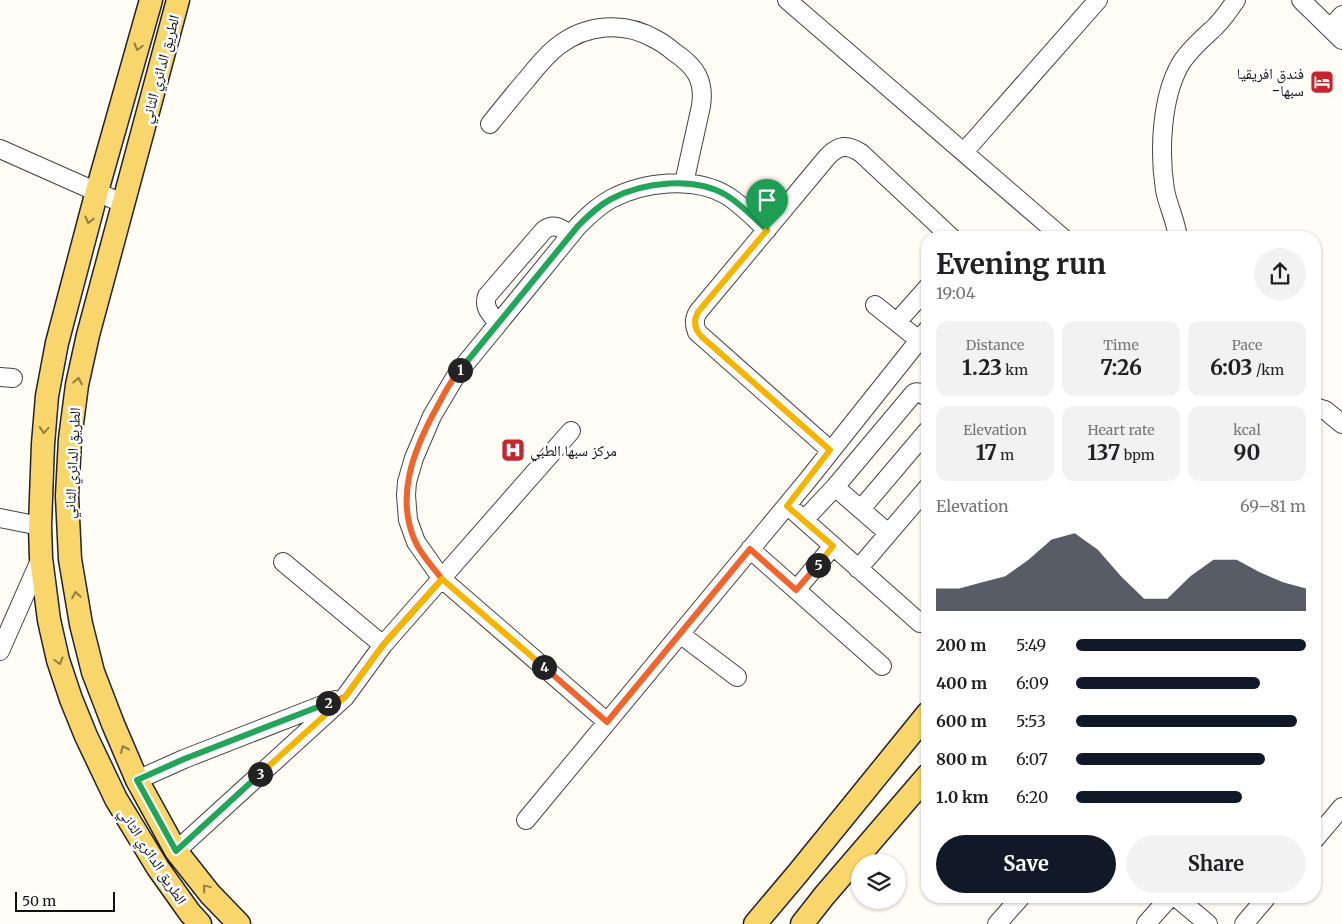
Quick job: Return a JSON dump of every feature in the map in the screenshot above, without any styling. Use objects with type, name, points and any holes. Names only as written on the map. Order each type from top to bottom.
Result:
[{"type":"main road","name":"الطريق الدائري الثاني","points":[[151,0],[96,191],[58,343],[47,396],[43,444],[40,526],[41,558],[49,620],[58,660],[86,736],[116,800],[158,868],[200,924]]},
{"type":"main road","name":"الطريق الدائري الثاني","points":[[178,0],[76,385],[70,440],[67,496],[70,559],[81,624],[97,680],[137,780],[176,851],[210,894],[239,924]]},
{"type":"main road","points":[[755,924],[921,722]]},
{"type":"main road","points":[[802,924],[921,784]]},
{"type":"main road","points":[[158,868],[176,851]]},
{"type":"main road","points":[[798,873],[824,896]]},
{"type":"street","points":[[787,0],[805,7],[964,152],[1055,231]]},
{"type":"street","points":[[964,152],[1098,0]]},
{"type":"street","points":[[1176,231],[1165,191],[1162,170],[1161,148],[1167,103],[1182,62],[1226,14],[1236,0]]},
{"type":"street","points":[[1301,0],[1338,28]]},
{"type":"street","points":[[490,124],[542,61],[568,38],[582,32],[605,27],[628,28],[642,32],[656,39],[690,64],[702,87],[701,106],[684,184]]},
{"type":"street","points":[[830,450],[697,332],[694,325],[698,312],[828,156],[835,150],[844,147],[853,148],[861,153],[945,231]]},
{"type":"street","points":[[0,149],[124,204]]},
{"type":"street","points":[[607,722],[442,579],[422,553],[411,531],[406,501],[410,470],[422,437],[444,394],[457,374],[571,235],[598,208],[622,194],[649,186],[684,184],[703,186],[726,194],[767,230]]},
{"type":"street","points":[[498,323],[486,308],[487,296],[548,227],[557,226],[571,235]]},
{"type":"street","points":[[897,322],[921,295]]},
{"type":"street","points":[[875,304],[897,322],[921,333]]},
{"type":"street","points":[[526,820],[787,506],[921,336]]},
{"type":"street","points":[[804,520],[835,487],[914,394],[921,393]]},
{"type":"street","points":[[1321,409],[1342,424]]},
{"type":"street","points":[[176,851],[345,697],[383,645],[571,431]]},
{"type":"street","points":[[861,509],[921,438]]},
{"type":"street","points":[[835,487],[888,533]]},
{"type":"street","points":[[858,568],[921,495]]},
{"type":"street","points":[[787,506],[920,623]]},
{"type":"street","points":[[0,518],[40,526]]},
{"type":"street","points":[[796,590],[833,546]]},
{"type":"street","points":[[750,549],[882,666]]},
{"type":"street","points":[[0,651],[41,558]]},
{"type":"street","points":[[283,562],[383,645]]},
{"type":"street","points":[[680,634],[737,677]]},
{"type":"street","points":[[137,780],[184,759],[345,697]]},
{"type":"street","points":[[1321,832],[1342,806]]},
{"type":"street","points":[[997,924],[1016,903]]},
{"type":"street","points":[[1146,924],[1170,903]]},
{"type":"street","points":[[1182,903],[1208,924]]},
{"type":"street","points":[[1244,924],[1262,903]]},
{"type":"place","name":"فندق افريقيا -سبها","points":[[1322,82]]},
{"type":"place","name":"مركز سبها الطبي","points":[[513,450]]},
{"type":"route","points":[[767,230],[698,312],[694,325],[702,337],[830,450],[787,506],[833,546],[796,590],[750,549],[607,722],[442,579],[412,612],[383,645],[345,697],[176,851],[137,780],[184,759],[345,697],[383,645],[442,579],[422,553],[411,531],[408,520],[407,482],[422,437],[444,394],[457,374],[578,226],[609,200],[622,194],[649,186],[693,184],[726,194],[767,230]]}]
